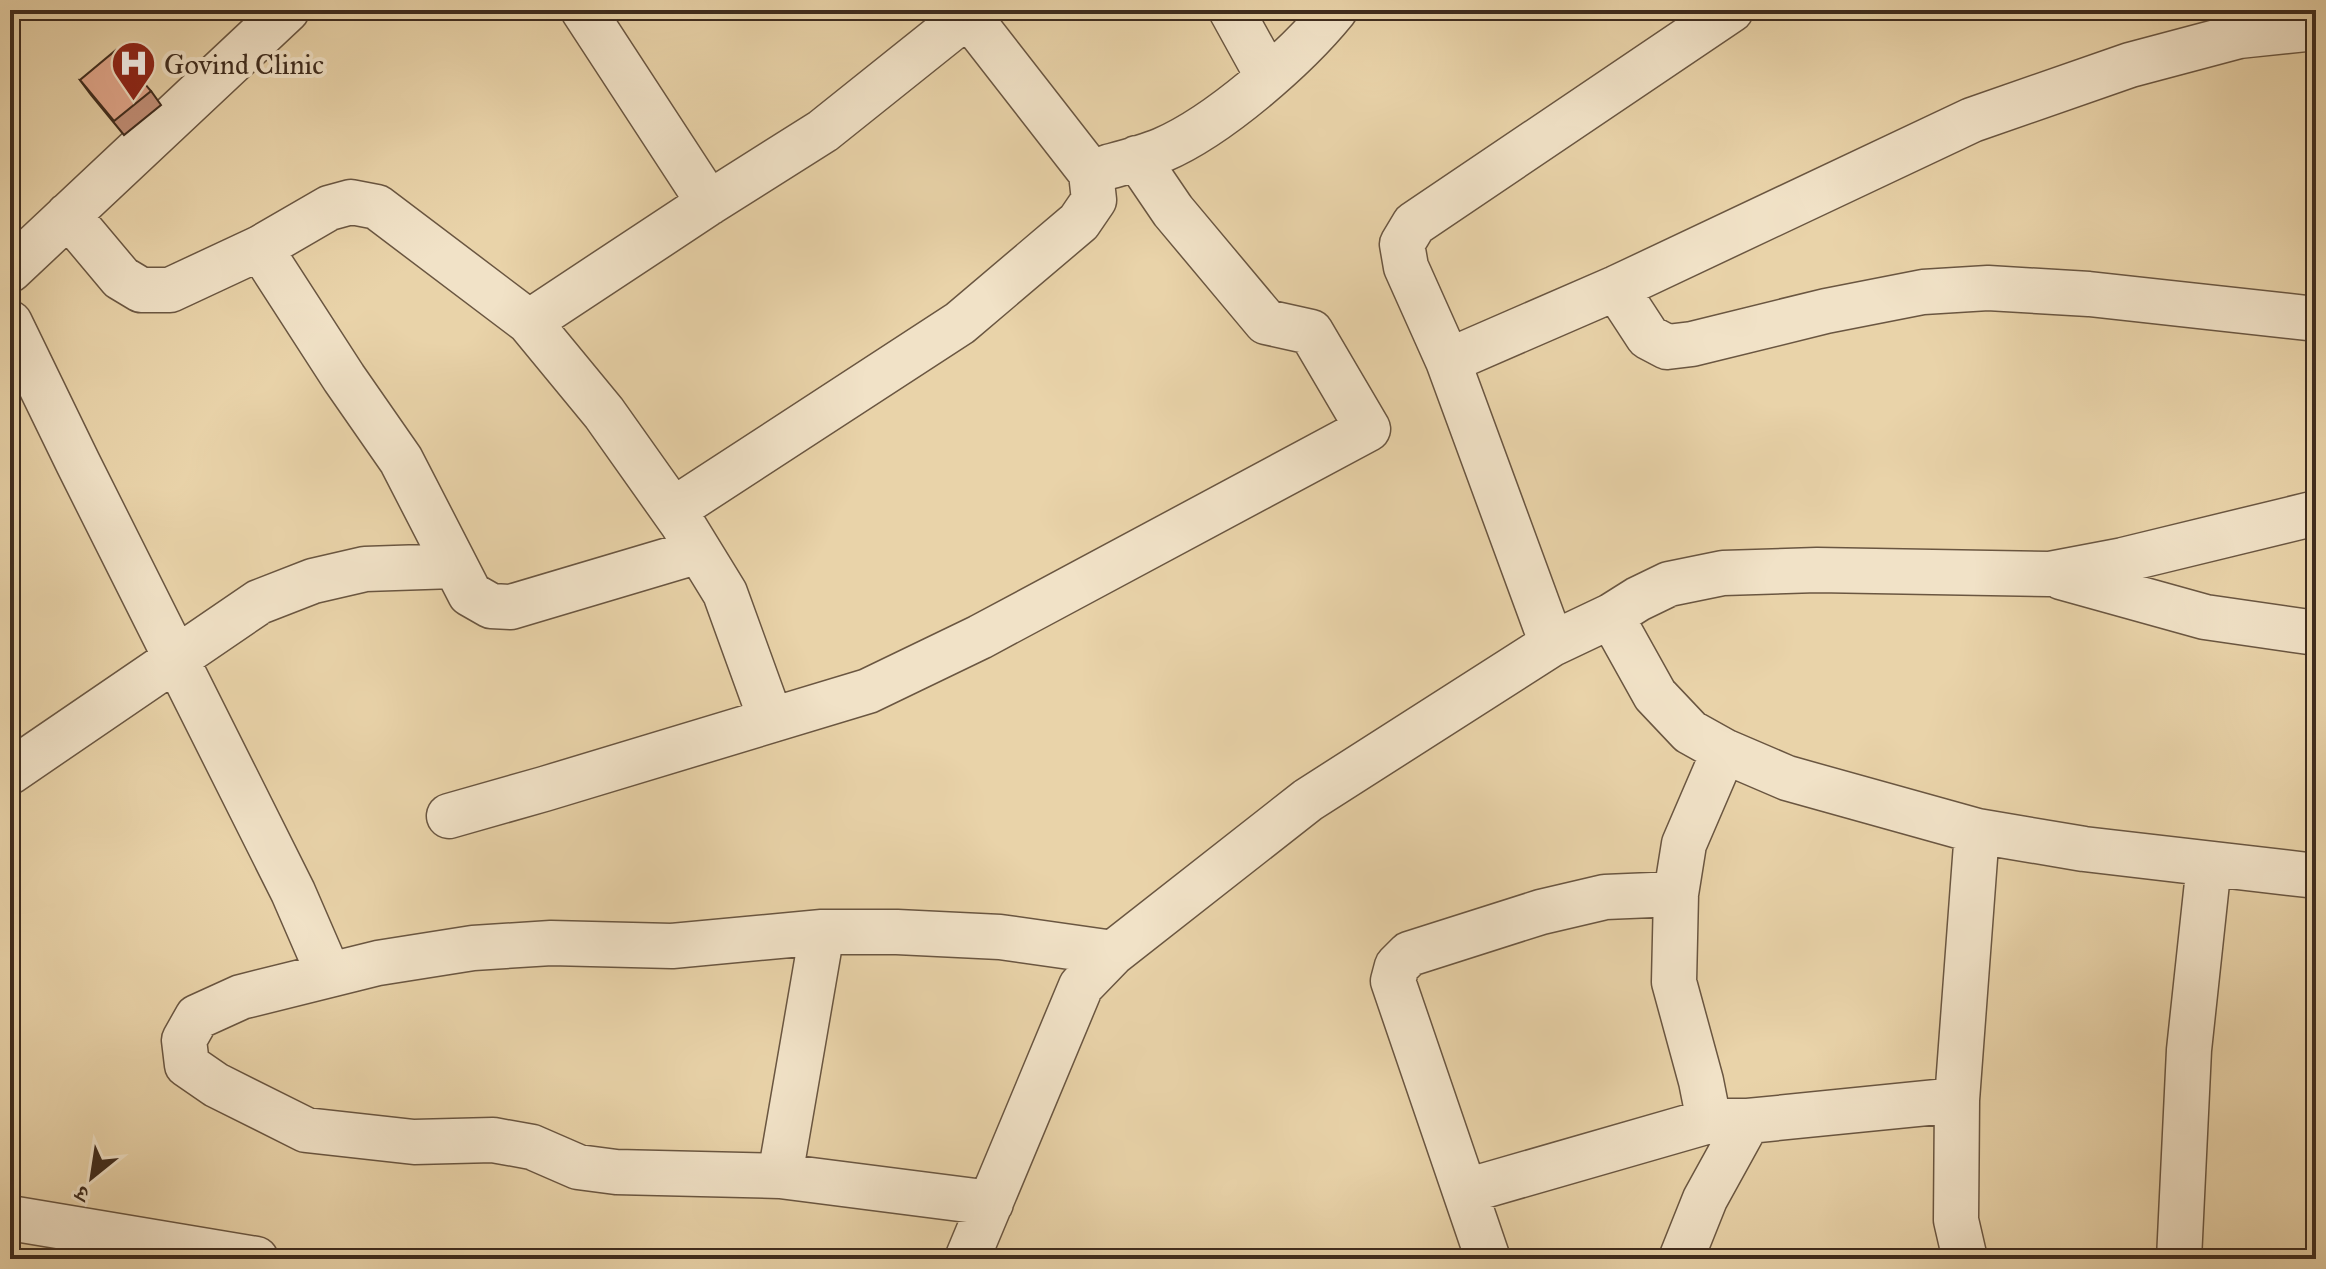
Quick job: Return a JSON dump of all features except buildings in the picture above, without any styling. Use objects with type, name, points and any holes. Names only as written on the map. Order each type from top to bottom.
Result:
[{"type":"street","points":[[10,270],[287,10]]},
{"type":"street","points":[[583,10],[709,203]]},
{"type":"street","points":[[1231,10],[1268,77]]},
{"type":"street","points":[[1091,173],[1162,150],[1202,128],[1268,77],[1335,10]]},
{"type":"street","points":[[1552,644],[1448,361],[1406,267],[1402,244],[1414,224],[1731,10]]},
{"type":"street","points":[[529,322],[823,131],[966,12],[1091,173],[1094,200],[1079,222],[960,323],[673,510]]},
{"type":"street","points":[[1448,361],[1616,288],[1972,120],[2130,65],[2239,36],[2316,28]]},
{"type":"street","points":[[449,816],[868,691],[980,637],[1368,429],[1311,332],[1266,322],[1173,211],[1137,158]]},
{"type":"street","points":[[68,215],[121,278],[141,290],[170,290],[260,248],[329,208],[351,202],[377,207],[529,322],[604,413],[673,510],[725,593],[771,720]]},
{"type":"street","points":[[260,248],[401,460],[470,594],[491,606],[511,607],[699,551]]},
{"type":"street","points":[[1616,288],[1648,337],[1667,347],[1923,292],[1988,288],[2089,294],[2316,319]]},
{"type":"street","points":[[10,323],[293,892],[329,975]]},
{"type":"street","points":[[967,1259],[1081,986],[1113,953],[1308,800],[1552,644],[1669,584],[1723,573],[1817,570],[2049,574],[2123,560],[2316,513]]},
{"type":"street","points":[[13,763],[176,660],[259,602],[313,581],[365,569],[454,566]]},
{"type":"street","points":[[2049,574],[2205,617],[2316,633]]},
{"type":"street","points":[[1611,616],[1655,695],[1690,732],[1724,751],[1787,778],[1977,831],[2084,849],[2316,876]]},
{"type":"street","points":[[1724,751],[1684,844],[1676,894],[1674,982],[1701,1081],[1728,1121]]},
{"type":"street","points":[[1965,1259],[1956,1220],[1957,1100],[1977,831]]},
{"type":"street","points":[[2179,1259],[2189,1050],[2209,864]]},
{"type":"street","points":[[1488,1259],[1393,981],[1397,966],[1409,954],[1541,912],[1605,897],[1676,894]]},
{"type":"street","points":[[991,1203],[780,1176],[616,1172],[578,1167],[532,1147],[493,1140],[414,1142],[306,1130],[216,1085],[187,1065],[184,1040],[197,1017],[241,997],[378,963],[473,948],[551,943],[672,946],[822,932],[897,932],[1000,937],[1113,953]]},
{"type":"street","points":[[780,1176],[822,932]]},
{"type":"street","points":[[1466,1191],[1728,1121],[1957,1100]]},
{"type":"street","points":[[1681,1259],[1705,1199],[1728,1121]]},
{"type":"street","points":[[10,1218],[256,1259]]},
{"type":"place","name":"Govind Clinic","points":[[133,103]]}]
